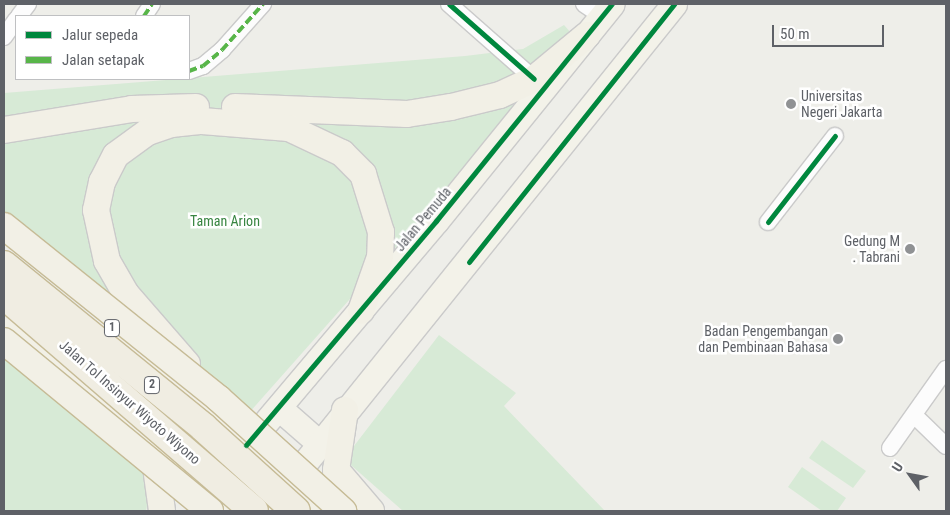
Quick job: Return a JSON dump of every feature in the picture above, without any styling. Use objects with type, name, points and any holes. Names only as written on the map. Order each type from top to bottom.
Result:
[{"type":"highway","points":[[4,130],[132,109],[248,106],[407,114],[500,94],[534,78],[596,15]]},
{"type":"highway","points":[[4,118],[38,115],[63,119]]},
{"type":"highway","points":[[218,398],[126,294],[106,261],[99,235],[96,210],[102,182],[116,156],[148,132],[202,121],[289,128],[342,153],[364,174],[381,232],[380,258],[361,311]]},
{"type":"highway","points":[[4,226],[218,398],[343,511]]},
{"type":"highway","name":"1","points":[[4,237],[246,445],[319,511]]},
{"type":"highway","name":"Jalan Tol Insinyur Wiyoto Wiyono","points":[[4,265],[204,427],[296,511]]},
{"type":"highway","name":"Jalan Tol Insinyur Wiyoto Wiyono","points":[[4,295],[254,511]]},
{"type":"highway","points":[[4,318],[151,441],[209,501]]},
{"type":"highway","points":[[4,341],[209,501],[229,511]]},
{"type":"highway","points":[[345,410],[336,470],[371,511]]},
{"type":"highway","points":[[151,441],[162,511]]},
{"type":"main road","points":[[266,511],[345,410],[674,4]]},
{"type":"main road","name":"Jalan Pemuda","points":[[190,511],[209,501],[246,445],[361,311],[596,15]]},
{"type":"main road","points":[[279,408],[320,444]]},
{"type":"street","points":[[20,15],[28,4]]},
{"type":"street","points":[[145,15],[152,4]]},
{"type":"street","points":[[190,71],[203,66],[222,50],[263,4]]},
{"type":"street","points":[[449,4],[534,78]]},
{"type":"street","points":[[4,37],[15,21]]},
{"type":"street","points":[[768,222],[835,136]]},
{"type":"street","points":[[890,448],[915,416],[946,370]]},
{"type":"street","points":[[915,416],[946,446]]},
{"type":"green space","name":"Taman Arion","points":[[564,25],[572,34],[545,79],[240,423],[4,225],[4,93],[166,80],[190,80],[190,78],[465,56],[523,49]]},
{"type":"green space","points":[[439,335],[516,393],[504,406],[605,511],[403,511],[344,459]]},
{"type":"green space","points":[[4,351],[149,467],[151,485],[146,511],[4,511]]},
{"type":"green space","points":[[822,440],[866,471],[853,488],[809,458]]},
{"type":"green space","points":[[802,467],[846,498],[837,511],[822,511],[788,487]]},
{"type":"marked path","points":[[145,15],[152,4]]},
{"type":"marked path","points":[[190,71],[203,66],[222,50],[263,4]]},
{"type":"cycle path","points":[[449,4],[534,79]]},
{"type":"cycle path","points":[[246,445],[436,221],[612,4]]},
{"type":"cycle path","points":[[469,262],[674,4]]},
{"type":"cycle path","points":[[768,222],[835,136]]},
{"type":"place","name":"Universitas Negeri Jakarta","points":[[791,104]]},
{"type":"place","name":"Gedung M . Tabrani","points":[[910,249]]},
{"type":"place","name":"Badan Pengembangan dan Pembinaan Bahasa","points":[[838,339]]}]
